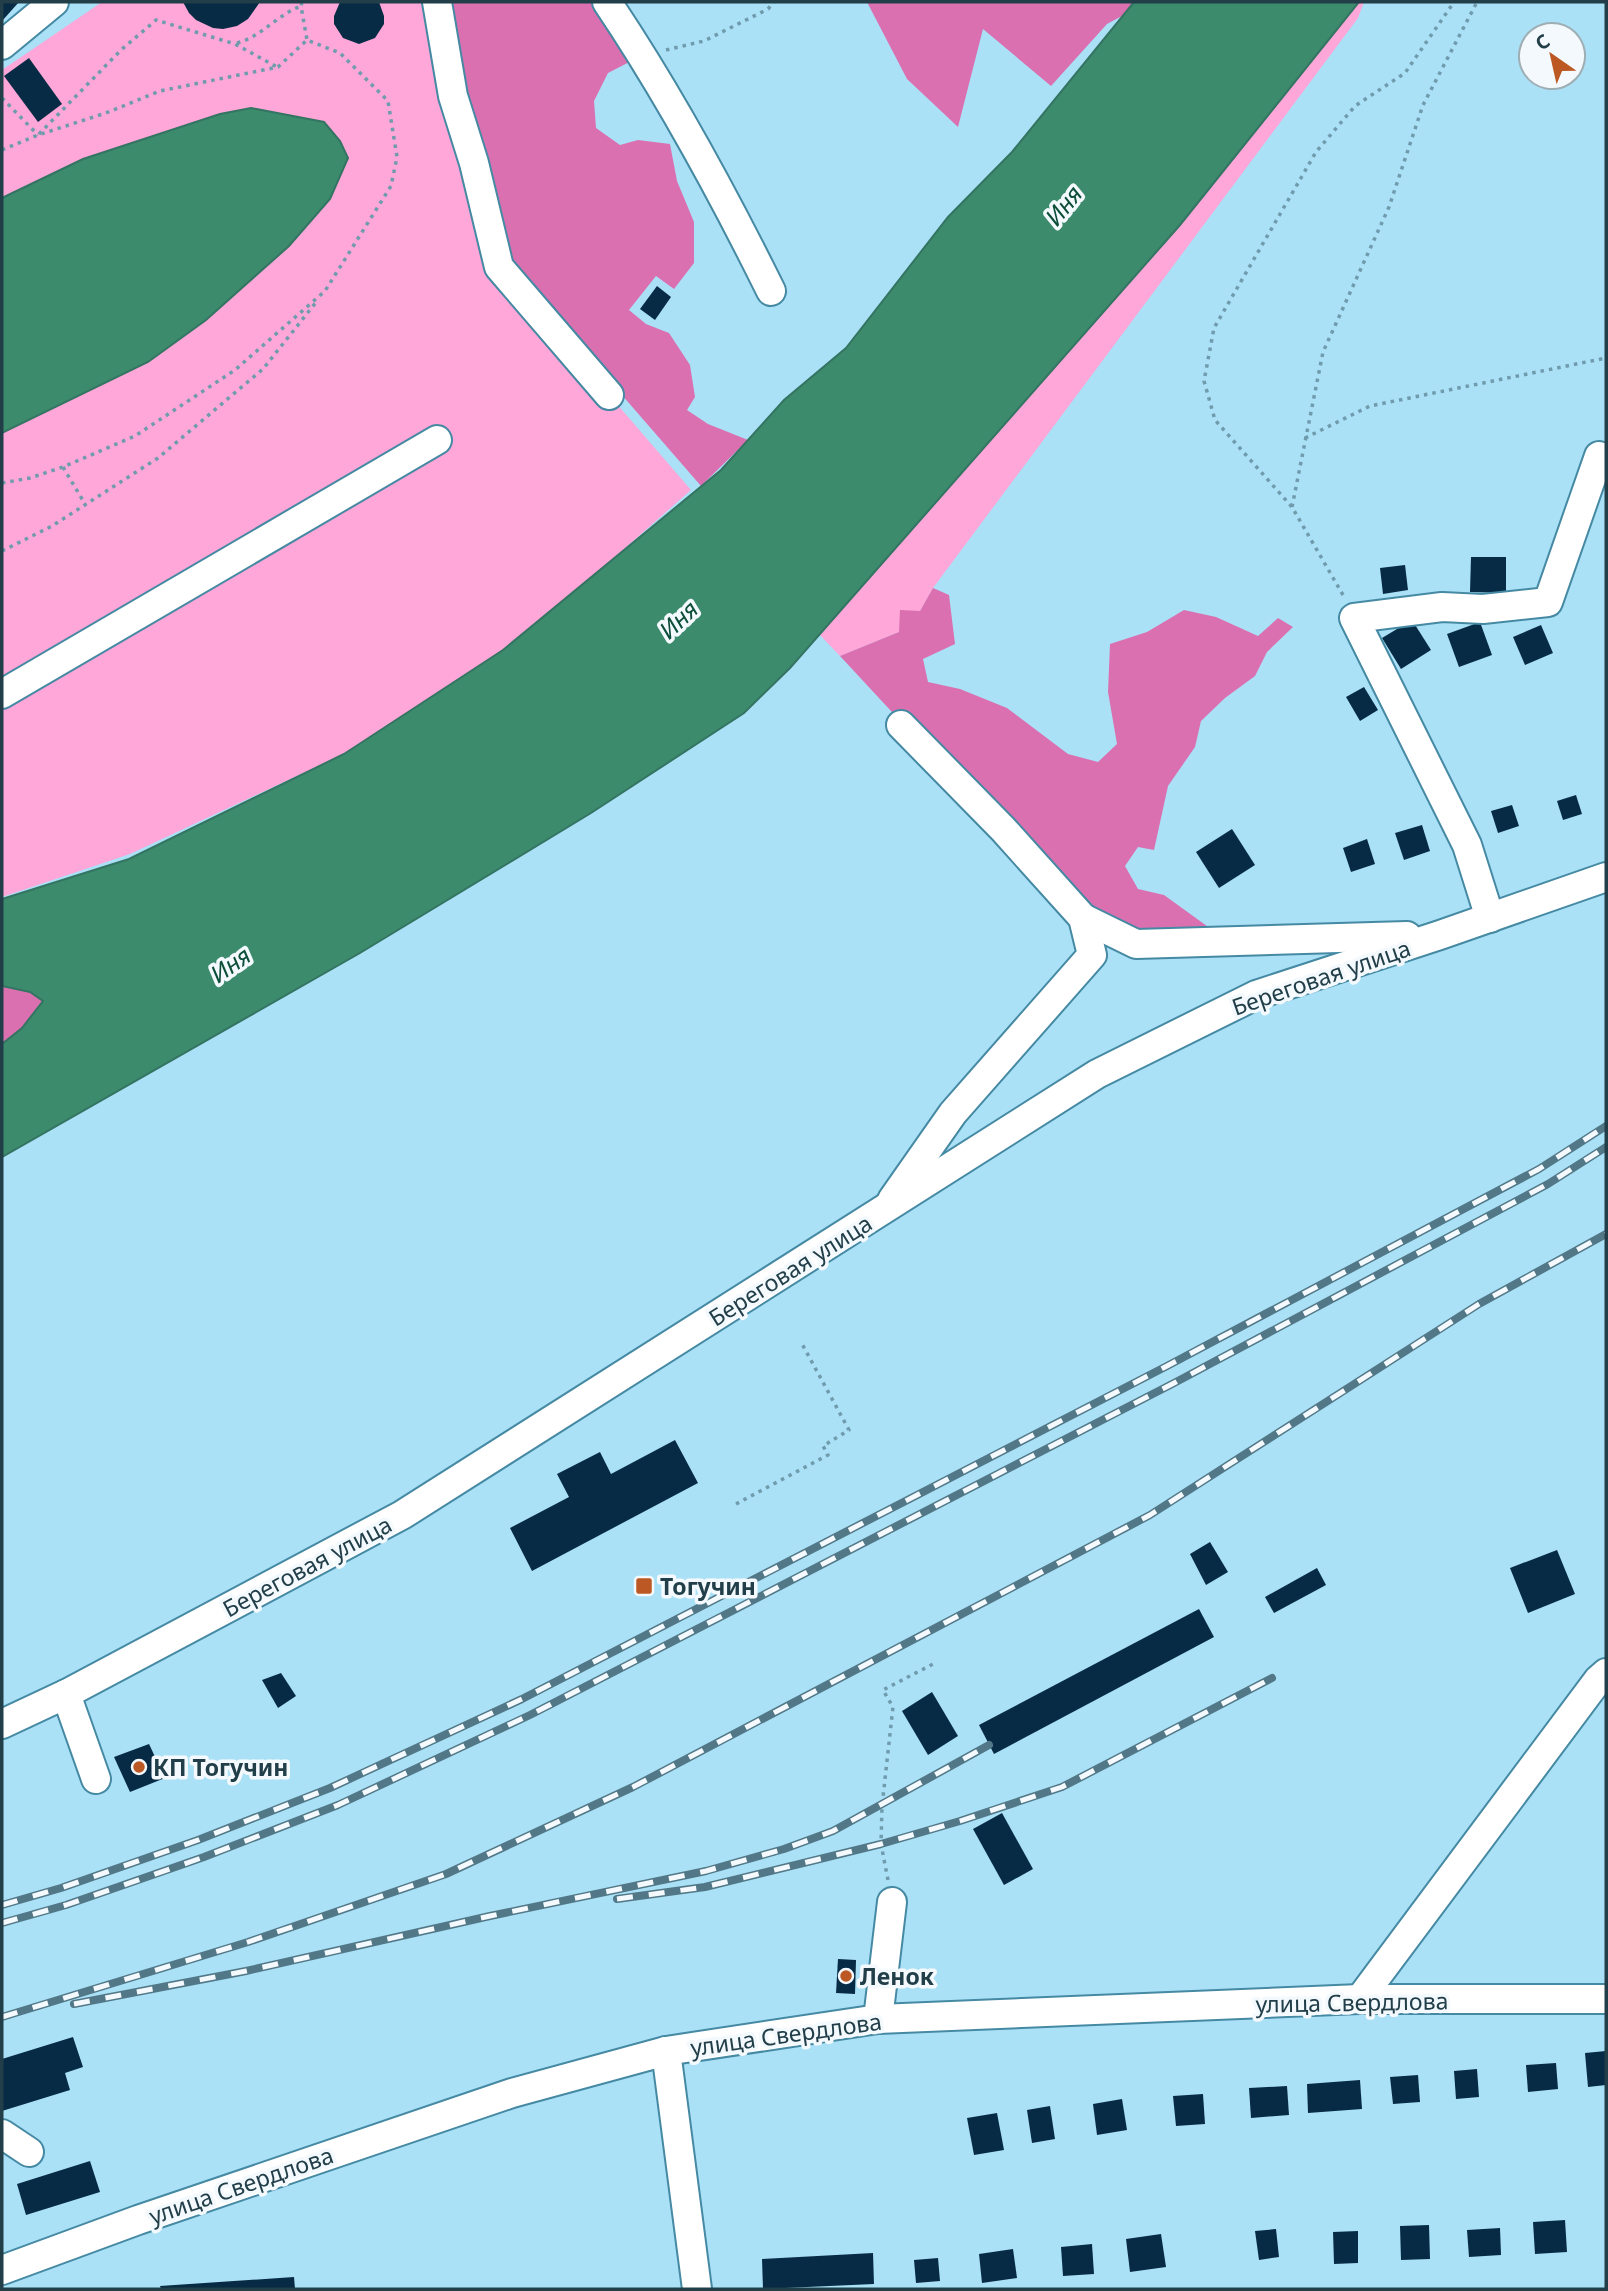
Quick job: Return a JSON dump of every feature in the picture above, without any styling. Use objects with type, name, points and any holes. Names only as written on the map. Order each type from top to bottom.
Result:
[{"type":"street","points":[[2,45],[54,2]]},
{"type":"street","points":[[437,2],[453,96],[474,163],[499,267],[609,395]]},
{"type":"street","points":[[607,2],[643,55],[723,194],[771,291]]},
{"type":"street","points":[[2,694],[438,440]]},
{"type":"street","points":[[1490,918],[1466,845],[1354,618],[1442,607],[1483,609],[1548,602],[1600,456]]},
{"type":"street","points":[[901,725],[1003,829],[1083,918],[1136,944],[1440,935]]},
{"type":"street","name":"Береговая улица","points":[[2,1724],[66,1694],[402,1515],[1097,1074],[1256,995],[1606,877]]},
{"type":"street","points":[[884,1210],[953,1113],[1092,956],[1083,918]]},
{"type":"street","points":[[1360,1999],[1598,1680],[1606,1673]]},
{"type":"street","points":[[66,1694],[96,1779]]},
{"type":"street","points":[[878,2019],[892,1902]]},
{"type":"street","name":"улица Свердлова","points":[[11,2275],[138,2220],[512,2093],[666,2051],[878,2019],[1360,1999],[1606,1999]]},
{"type":"street","points":[[666,2051],[697,2289]]},
{"type":"street","points":[[2,2134],[29,2152]]},
{"type":"path","points":[[643,55],[704,41],[768,9],[774,2]]},
{"type":"path","points":[[1354,618],[1335,578],[1292,507],[1215,420],[1204,381],[1214,328],[1316,152],[1355,106],[1405,73],[1454,2]]},
{"type":"path","points":[[1292,507],[1323,352],[1388,207],[1423,104],[1477,2]]},
{"type":"path","points":[[235,44],[249,40],[285,12],[301,4],[307,40]]},
{"type":"path","points":[[38,135],[121,50],[156,20],[235,44],[278,67]]},
{"type":"path","points":[[2,150],[160,91],[278,67],[307,40]]},
{"type":"path","points":[[2,551],[52,526],[158,458],[263,369],[325,291],[391,186],[397,157],[388,101],[340,53],[307,40]]},
{"type":"path","points":[[2,98],[38,135]]},
{"type":"path","points":[[2,483],[30,478],[63,467],[135,436],[235,370],[325,291]]},
{"type":"path","points":[[1305,438],[1370,406],[1606,358]]},
{"type":"path","points":[[63,467],[85,504]]},
{"type":"path","points":[[736,1504],[828,1455],[823,1446],[849,1430],[801,1342]]},
{"type":"path","points":[[892,1902],[881,1844],[882,1806],[893,1707],[883,1690],[935,1662]]},
{"type":"shaded area","points":[[102,2],[437,2],[499,267],[691,490],[598,572],[503,650],[344,754],[130,854],[2,897],[2,70]]},
{"type":"shaded area","points":[[442,2],[598,2],[643,55],[608,73],[594,101],[596,128],[620,145],[638,140],[670,144],[677,181],[694,222],[694,263],[674,289],[656,276],[629,310],[646,324],[669,333],[690,365],[695,397],[687,410],[708,424],[748,440],[701,486],[509,265]]},
{"type":"shaded area","points":[[867,2],[1134,2],[1122,16],[1107,24],[1051,86],[983,29],[958,127],[907,79]]},
{"type":"shaded area","points":[[1359,2],[1364,2],[1358,18],[933,588],[920,611],[899,632],[840,656],[819,634],[1180,225]]},
{"type":"shaded area","points":[[933,588],[949,595],[955,644],[923,659],[928,682],[960,689],[1007,708],[1068,754],[1098,762],[1117,744],[1108,692],[1110,644],[1147,632],[1184,610],[1216,617],[1258,636],[1278,618],[1293,627],[1267,652],[1255,676],[1225,698],[1201,721],[1195,747],[1168,786],[1154,850],[1138,847],[1125,866],[1138,889],[1164,895],[1211,929],[1136,944],[1083,918],[840,656],[899,632],[900,610],[920,611]]},
{"type":"shaded area","points":[[2,986],[30,992],[43,1001],[22,1028],[2,1044]]},
{"type":"water","name":"Иня","points":[[1134,2],[1359,2],[1180,225],[790,668],[744,713],[591,813],[360,953],[2,1157],[2,1044],[22,1028],[43,1001],[30,992],[2,986],[2,899],[129,859],[344,754],[503,650],[721,470],[784,400],[846,348],[948,217],[1012,152]]},
{"type":"water","points":[[251,108],[324,122],[340,141],[348,158],[330,199],[289,246],[206,320],[148,362],[2,433],[2,198],[83,159],[220,114]]},
{"type":"building","points":[[2,2],[19,2],[2,21]]},
{"type":"building","points":[[183,2],[260,2],[248,19],[237,26],[223,29],[213,28],[196,20]]},
{"type":"building","points":[[340,2],[379,2],[384,24],[375,38],[359,44],[343,38],[334,24],[334,16]]},
{"type":"building","points":[[29,58],[62,104],[38,122],[4,76]]},
{"type":"building","points":[[657,286],[671,297],[655,320],[640,309]]},
{"type":"building","points":[[1471,557],[1506,557],[1506,593],[1470,592]]},
{"type":"building","points":[[1405,565],[1408,590],[1383,594],[1380,568]]},
{"type":"building","points":[[1412,620],[1431,650],[1401,669],[1382,638]]},
{"type":"building","points":[[1480,622],[1492,655],[1459,667],[1447,634]]},
{"type":"building","points":[[1541,625],[1553,653],[1525,665],[1513,637]]},
{"type":"building","points":[[1364,687],[1378,710],[1360,721],[1346,697]]},
{"type":"building","points":[[1576,795],[1582,814],[1563,820],[1557,801]]},
{"type":"building","points":[[1512,805],[1519,826],[1498,833],[1491,811]]},
{"type":"building","points":[[1422,825],[1430,851],[1404,860],[1395,833]]},
{"type":"building","points":[[1232,829],[1255,865],[1219,888],[1196,852]]},
{"type":"building","points":[[1367,839],[1375,864],[1351,872],[1343,848]]},
{"type":"building","points":[[675,1440],[698,1483],[532,1571],[510,1528],[569,1497],[557,1474],[600,1452],[611,1474]]},
{"type":"building","points":[[1210,1542],[1228,1572],[1206,1585],[1190,1554]]},
{"type":"building","points":[[1557,1550],[1575,1594],[1528,1613],[1510,1568]]},
{"type":"building","points":[[1317,1568],[1326,1585],[1274,1613],[1265,1597]]},
{"type":"building","points":[[1199,1609],[1214,1637],[994,1754],[979,1725]]},
{"type":"building","points":[[281,1673],[296,1696],[278,1708],[262,1680]]},
{"type":"building","points":[[932,1692],[958,1736],[928,1755],[902,1711]]},
{"type":"building","name":"КП Тогучин","points":[[149,1744],[165,1778],[130,1792],[114,1757]]},
{"type":"building","points":[[1002,1813],[1033,1869],[1004,1885],[973,1829]]},
{"type":"building","name":"Ленок","points":[[838,1959],[856,1960],[855,1994],[836,1993]]},
{"type":"building","points":[[73,2037],[83,2067],[65,2073],[70,2090],[2,2111],[2,2059]]},
{"type":"building","points":[[1606,2051],[1606,2085],[1588,2087],[1585,2053]]},
{"type":"building","points":[[1556,2063],[1558,2089],[1528,2092],[1526,2065]]},
{"type":"building","points":[[1477,2069],[1479,2097],[1456,2099],[1454,2071]]},
{"type":"building","points":[[1418,2075],[1420,2102],[1393,2104],[1390,2077]]},
{"type":"building","points":[[1360,2080],[1362,2109],[1308,2113],[1307,2084]]},
{"type":"building","points":[[1287,2086],[1289,2115],[1251,2118],[1249,2088]]},
{"type":"building","points":[[1203,2094],[1205,2124],[1176,2126],[1173,2096]]},
{"type":"building","points":[[1122,2099],[1127,2130],[1097,2135],[1093,2104]]},
{"type":"building","points":[[1050,2106],[1055,2139],[1032,2143],[1027,2110]]},
{"type":"building","points":[[997,2113],[1004,2150],[974,2155],[967,2118]]},
{"type":"building","points":[[90,2161],[100,2192],[26,2215],[17,2184]]},
{"type":"building","points":[[1565,2220],[1567,2252],[1535,2254],[1533,2222]]},
{"type":"building","points":[[1429,2225],[1430,2259],[1401,2260],[1400,2226]]},
{"type":"building","points":[[1500,2228],[1501,2255],[1469,2257],[1467,2230]]},
{"type":"building","points":[[1276,2229],[1279,2257],[1259,2260],[1255,2231]]},
{"type":"building","points":[[1358,2231],[1358,2263],[1334,2264],[1333,2232]]},
{"type":"building","points":[[1161,2234],[1166,2267],[1130,2272],[1126,2239]]},
{"type":"building","points":[[1092,2244],[1094,2274],[1063,2276],[1061,2247]]},
{"type":"building","points":[[1013,2249],[1017,2278],[982,2283],[979,2254]]},
{"type":"building","points":[[873,2253],[874,2284],[763,2289],[762,2259]]},
{"type":"building","points":[[938,2258],[940,2281],[916,2283],[914,2260]]},
{"type":"building","points":[[294,2277],[295,2289],[161,2289],[160,2286]]},
{"type":"railway","points":[[2,1905],[61,1888],[198,1840],[330,1788],[522,1699],[1167,1366],[1539,1169],[1606,1126]]},
{"type":"railway","points":[[2,1923],[66,1905],[204,1857],[338,1805],[530,1715],[1176,1382],[1548,1184],[1606,1147]]},
{"type":"railway","points":[[2,2017],[248,1942],[446,1874],[633,1787],[1150,1515],[1479,1304],[1606,1234]]},
{"type":"railway","points":[[617,1899],[705,1887],[881,1844],[1062,1787],[1272,1678]]},
{"type":"railway","points":[[74,2004],[246,1971],[706,1871],[784,1849],[833,1831],[989,1745]]},
{"type":"place","name":"Тогучин","points":[[644,1586]]},
{"type":"place","name":"КП Тогучин","points":[[139,1767]]},
{"type":"place","name":"Ленок","points":[[846,1976]]}]
